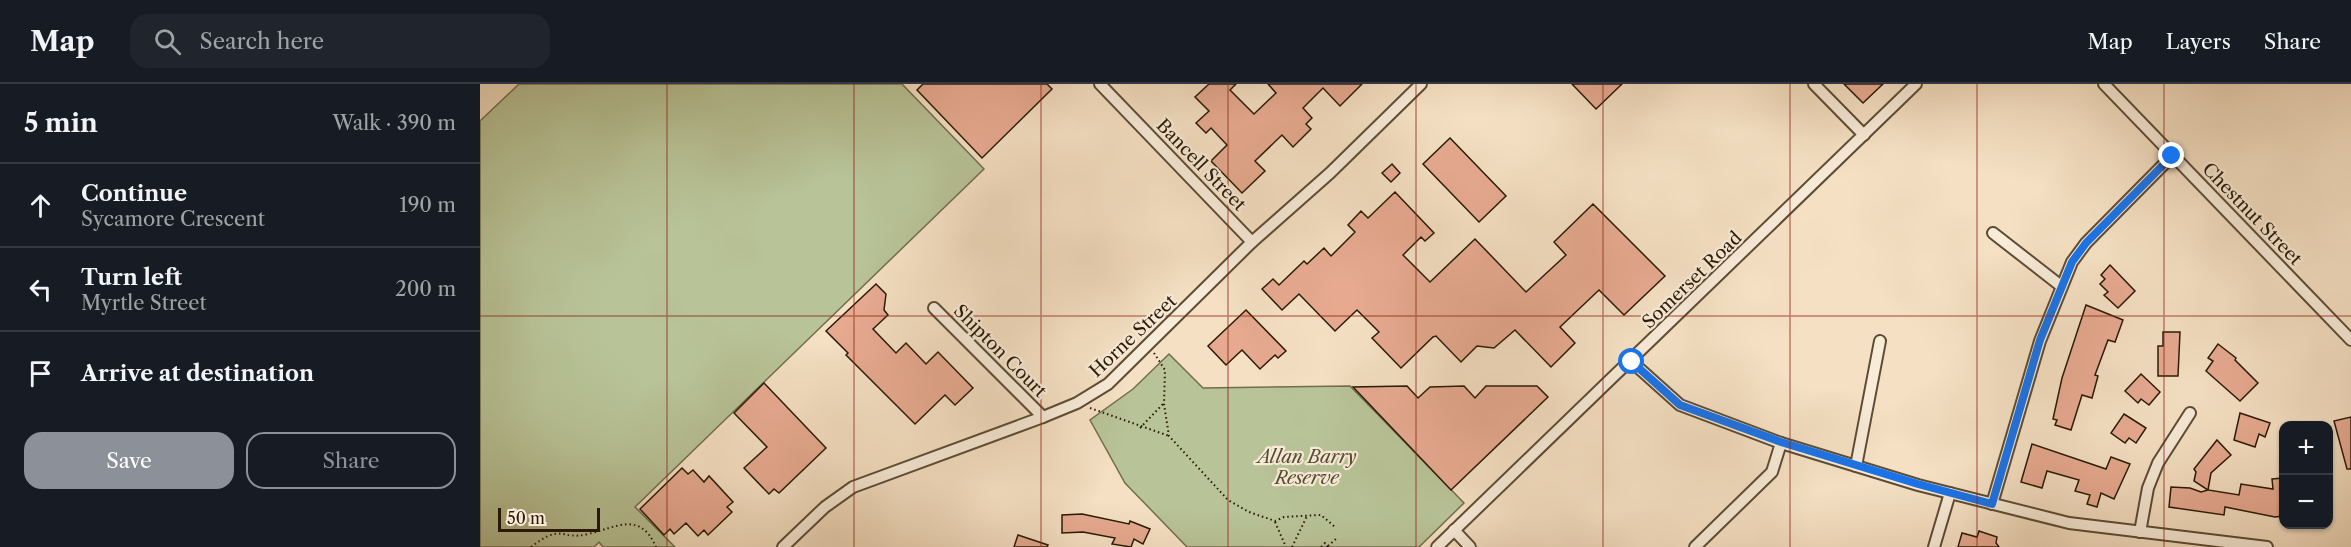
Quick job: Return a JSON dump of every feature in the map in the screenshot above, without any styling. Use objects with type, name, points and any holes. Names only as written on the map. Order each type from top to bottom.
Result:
[{"type":"street","name":"Bancell Street","points":[[1100,84],[1252,242]]},
{"type":"street","name":"Horne Street","points":[[783,547],[825,507],[853,488],[1043,417],[1077,403],[1108,384],[1252,242],[1330,173],[1421,84]]},
{"type":"street","points":[[1814,84],[1864,135]]},
{"type":"street","name":"Somerset Road","points":[[1437,547],[1632,362],[1916,84]]},
{"type":"street","name":"Chestnut Street","points":[[2104,84],[2351,340]]},
{"type":"street","points":[[1992,504],[2040,340],[2072,262],[2086,243],[2172,156]]},
{"type":"street","points":[[1993,233],[2061,286]]},
{"type":"street","name":"Shipton Court","points":[[934,308],[1043,417]]},
{"type":"street","points":[[1856,466],[1880,341]]},
{"type":"street","points":[[1632,362],[1680,405],[1781,442],[1856,466],[2069,523],[2140,532],[2182,542],[2267,547]]},
{"type":"street","points":[[2140,532],[2148,488],[2157,463],[2190,413]]},
{"type":"street","points":[[1700,545],[1772,472],[1781,442]]},
{"type":"street","points":[[1934,547],[1950,493]]},
{"type":"street","points":[[1454,530],[1470,547]]},
{"type":"path","points":[[1149,346],[1165,370],[1164,404],[1169,436]]},
{"type":"path","points":[[1077,403],[1140,428],[1169,436],[1228,500],[1249,512],[1275,521],[1284,517],[1321,515],[1335,526]]},
{"type":"path","points":[[1140,428],[1164,404]]},
{"type":"path","points":[[1292,547],[1307,516]]},
{"type":"path","points":[[1275,521],[1286,547]]},
{"type":"path","points":[[531,547],[556,532],[586,535],[627,523],[646,531],[656,547]]},
{"type":"path","points":[[1321,547],[1325,543],[1328,547],[1337,538]]},
{"type":"green space","points":[[519,84],[902,84],[984,169],[635,507],[675,547],[603,547],[599,542],[594,547],[480,547],[480,121]]},
{"type":"green space","name":"Allan Barry Reserve","points":[[1169,354],[1203,388],[1350,386],[1464,503],[1419,547],[1187,547],[1125,483],[1090,420],[1133,389]]},
{"type":"building","points":[[923,84],[1047,84],[1052,89],[982,158],[917,90]]},
{"type":"building","points":[[1209,84],[1236,84],[1230,90],[1254,114],[1276,93],[1268,84],[1362,84],[1340,106],[1323,88],[1303,108],[1312,118],[1306,124],[1311,129],[1293,147],[1282,135],[1255,161],[1265,171],[1242,193],[1211,161],[1227,145],[1211,128],[1206,133],[1196,123],[1209,111],[1195,97]]},
{"type":"building","points":[[1572,84],[1622,84],[1596,109]]},
{"type":"building","points":[[1844,84],[1883,84],[1863,103]]},
{"type":"building","points":[[1450,138],[1506,196],[1479,222],[1423,164]]},
{"type":"building","points":[[1392,164],[1400,173],[1391,182],[1382,173]]},
{"type":"building","points":[[1395,192],[1434,233],[1425,241],[1421,237],[1403,255],[1430,282],[1475,239],[1526,292],[1566,255],[1554,242],[1593,204],[1665,276],[1624,315],[1599,290],[1560,327],[1575,343],[1551,367],[1515,330],[1494,348],[1477,346],[1461,362],[1436,336],[1433,337],[1401,368],[1372,338],[1379,332],[1357,310],[1335,331],[1299,294],[1282,310],[1262,289],[1273,279],[1279,285],[1304,261],[1307,264],[1324,248],[1331,256],[1355,232],[1348,225],[1361,211],[1368,218]]},
{"type":"building","points":[[2110,265],[2135,291],[2118,308],[2104,295],[2108,292],[2100,284],[2105,279],[2101,275]]},
{"type":"building","points":[[876,284],[886,294],[884,310],[888,315],[873,329],[896,353],[906,343],[926,364],[938,352],[973,388],[955,405],[945,395],[915,424],[846,355],[848,353],[826,331]]},
{"type":"building","points":[[2086,305],[2123,320],[2115,342],[2108,340],[2095,375],[2098,376],[2092,398],[2082,395],[2071,430],[2055,425],[2057,420],[2053,419],[2062,378]]},
{"type":"building","points":[[1246,310],[1286,351],[1278,358],[1275,355],[1260,369],[1242,350],[1226,365],[1208,346]]},
{"type":"building","points":[[2163,332],[2180,332],[2178,376],[2158,376],[2158,346],[2163,346]]},
{"type":"building","points":[[2218,344],[2236,358],[2235,360],[2258,383],[2240,401],[2206,371],[2213,361],[2208,358]]},
{"type":"building","points":[[2141,374],[2160,392],[2149,405],[2141,399],[2138,403],[2125,391]]},
{"type":"building","points":[[764,383],[826,448],[779,493],[774,489],[769,494],[744,468],[767,447],[734,413]]},
{"type":"building","points":[[1407,386],[1418,398],[1430,387],[1464,386],[1475,398],[1486,386],[1537,386],[1548,397],[1451,490],[1353,387]]},
{"type":"building","points":[[2240,413],[2270,423],[2265,437],[2259,434],[2255,447],[2234,440]]},
{"type":"building","points":[[2124,414],[2146,428],[2136,443],[2129,438],[2125,443],[2111,433]]},
{"type":"building","points":[[2351,417],[2351,469],[2347,469],[2334,421]]},
{"type":"building","points":[[2217,440],[2231,455],[2211,473],[2208,490],[2194,481],[2196,472],[2194,469]]},
{"type":"building","points":[[2032,444],[2106,469],[2111,457],[2130,464],[2114,499],[2101,493],[2097,507],[2087,504],[2090,495],[2075,491],[2079,480],[2047,471],[2042,488],[2021,482]]},
{"type":"building","points":[[682,468],[688,474],[693,470],[704,482],[709,476],[733,502],[727,507],[732,512],[708,535],[704,530],[698,536],[686,523],[674,534],[670,529],[664,535],[640,509]]},
{"type":"building","points":[[2279,478],[2279,516],[2225,507],[2224,515],[2169,507],[2171,487],[2190,488],[2201,492],[2208,490],[2239,495],[2241,484],[2273,489],[2272,479]]},
{"type":"building","points":[[1082,514],[1129,524],[1130,521],[1150,529],[1143,544],[1134,539],[1131,547],[1112,544],[1115,538],[1083,532],[1062,533],[1062,515]]},
{"type":"building","points":[[1979,531],[1997,537],[1996,543],[1999,547],[1958,547],[1962,533],[1977,537]]},
{"type":"building","points":[[1018,535],[1048,545],[1047,547],[1014,547]]},
{"type":"route","points":[[1632,362],[1680,405],[1781,442],[1992,504],[2040,340],[2072,262],[2086,243],[2172,156]]}]
